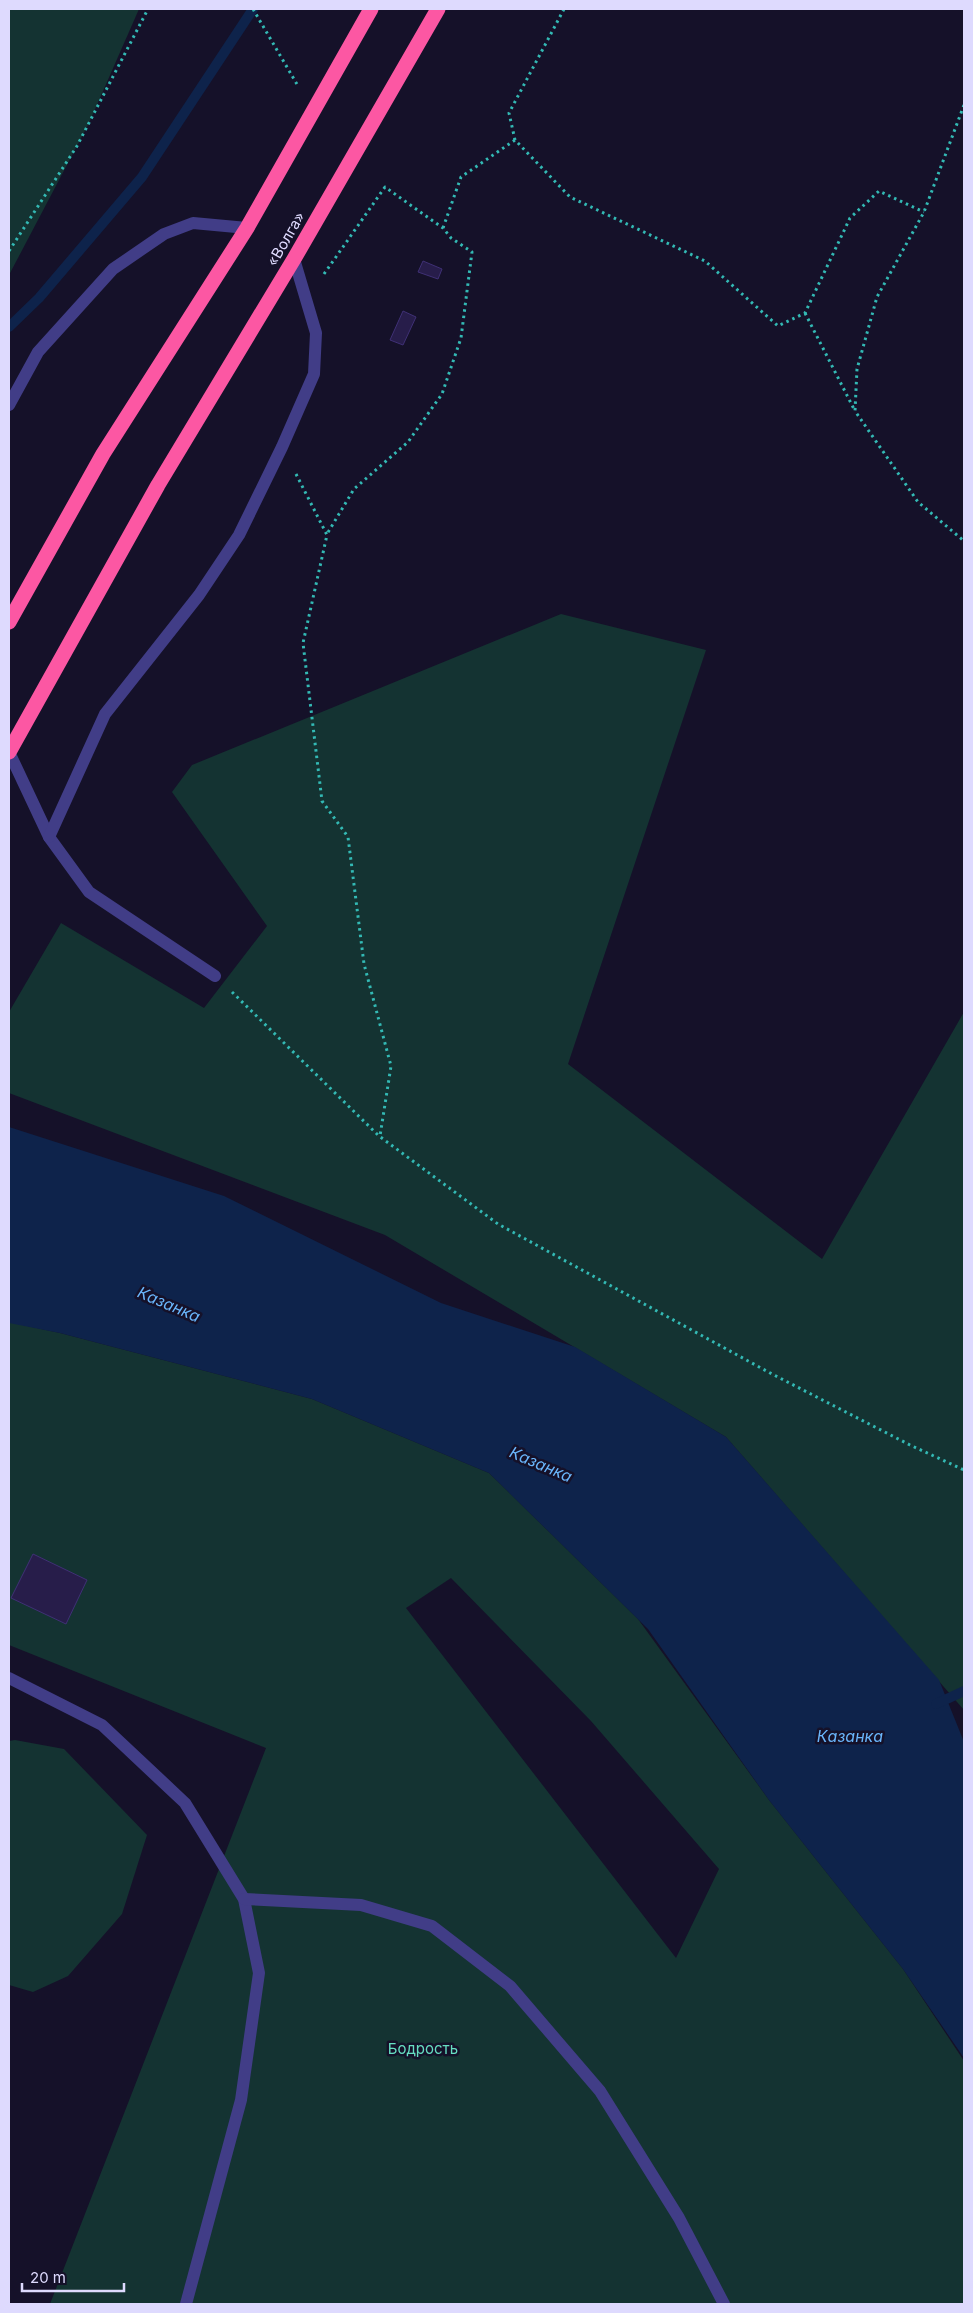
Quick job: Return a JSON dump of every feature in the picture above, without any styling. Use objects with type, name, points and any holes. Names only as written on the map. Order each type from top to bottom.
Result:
[{"type":"highway","points":[[9,622],[102,454],[247,228],[371,9]]},
{"type":"highway","name":"«Волга»","points":[[9,752],[158,485],[294,260],[438,9]]},
{"type":"street","points":[[9,405],[38,352],[113,268],[164,234],[193,223],[247,228]]},
{"type":"street","points":[[49,838],[105,714],[199,595],[240,535],[314,374],[316,332],[294,260]]},
{"type":"street","points":[[9,752],[49,838],[89,892],[215,976]]},
{"type":"street","points":[[9,1678],[102,1725],[185,1802],[244,1899],[259,1973],[258,1983],[241,2100],[186,2304]]},
{"type":"street","points":[[244,1899],[361,1905],[432,1926],[510,1986],[600,2091],[679,2218],[724,2304]]},
{"type":"path","points":[[9,251],[77,146],[148,9]]},
{"type":"path","points":[[253,9],[314,112]]},
{"type":"path","points":[[564,9],[509,113],[514,140],[570,197],[705,261],[778,326],[806,313],[850,218],[879,191],[924,212]]},
{"type":"path","points":[[855,411],[857,369],[876,296],[924,212],[964,105]]},
{"type":"path","points":[[443,228],[461,177],[514,140]]},
{"type":"path","points":[[308,306],[327,267],[385,188],[443,228],[451,238],[472,252],[460,338],[442,394],[408,442],[354,489],[327,534],[302,643],[322,801],[348,837],[364,964],[391,1066],[379,1136]]},
{"type":"path","points":[[806,313],[855,411],[918,502],[964,541]]},
{"type":"path","points":[[282,447],[327,534]]},
{"type":"path","points":[[215,976],[379,1136],[498,1224],[772,1374],[910,1445],[964,1470]]},
{"type":"green space","points":[[9,9],[139,9],[89,123],[9,275]]},
{"type":"green space","points":[[561,614],[706,650],[568,1064],[822,1259],[964,1012],[964,1710],[726,1437],[385,1235],[9,1093],[9,1012],[61,923],[204,1008],[267,926],[172,792],[192,765]]},
{"type":"green space","name":"Бодрость","points":[[9,1322],[60,1333],[312,1399],[489,1473],[638,1619],[769,1800],[903,1969],[964,2061],[964,2304],[50,2304],[266,1748],[9,1645]],"holes":[[[451,1578],[591,1721],[719,1869],[676,1958],[406,1608]]]},
{"type":"green space","points":[[15,1740],[64,1749],[147,1835],[122,1914],[68,1976],[33,1992],[9,1985],[9,1741]]},
{"type":"water","name":"Казанка","points":[[9,1127],[224,1196],[441,1303],[575,1347],[726,1437],[939,1680],[964,1742],[964,2058],[903,1969],[769,1800],[648,1629],[489,1473],[312,1399],[60,1333],[9,1323]]},
{"type":"building","points":[[423,261],[442,269],[438,279],[418,272]]},
{"type":"building","points":[[403,311],[416,317],[403,345],[390,340]]},
{"type":"building","points":[[33,1554],[87,1580],[66,1624],[11,1598]]},
{"type":"waterway","points":[[9,327],[39,298],[142,177],[253,9]]},
{"type":"waterway","points":[[936,1704],[964,1691]]}]
